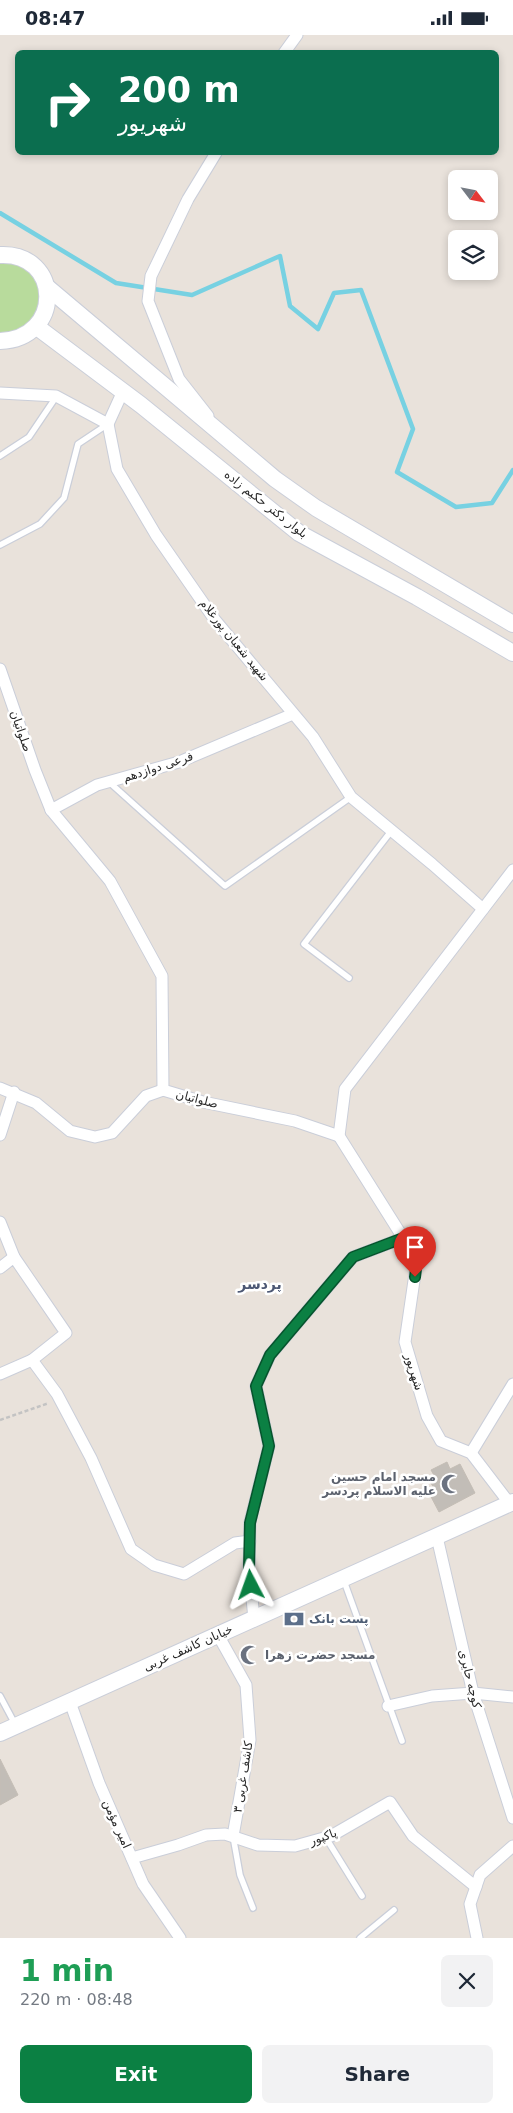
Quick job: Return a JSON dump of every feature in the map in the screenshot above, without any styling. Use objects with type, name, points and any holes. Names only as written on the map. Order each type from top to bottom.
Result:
[{"type":"main road","name":"بلوار دکتر حکیم زاده","points":[[0,255],[10,254],[22,258],[33,265],[42,275],[47,287],[275,479],[316,508],[513,624]]},
{"type":"main road","points":[[0,341],[12,340],[26,335],[37,327],[44,315],[48,301],[47,287]]},
{"type":"main road","name":"بلوار دکتر حکیم زاده","points":[[37,327],[123,391],[299,533],[430,604],[513,653]]},
{"type":"main road","points":[[430,604],[444,584]]},
{"type":"main road","name":"خیابان کاشف غربی","points":[[0,1733],[511,1503]]},
{"type":"street","points":[[286,50],[297,35]]},
{"type":"street","points":[[215,155],[188,199],[151,277],[148,301],[180,379],[222,434]]},
{"type":"street","points":[[0,393],[56,396],[108,424],[123,391]]},
{"type":"street","name":"شهید شعبان پورغلام","points":[[108,424],[117,469],[156,535],[215,620],[313,737],[351,797],[483,909]]},
{"type":"street","name":"صلواتیان","points":[[0,669],[51,810],[110,881],[162,976],[162,1090],[203,1102],[295,1121],[339,1136]]},
{"type":"street","name":"فرعی دوازدهم","points":[[51,810],[97,785],[178,762],[294,713]]},
{"type":"street","points":[[339,1136],[345,1089],[513,870]]},
{"type":"street","points":[[0,1088],[14,1092],[36,1103],[70,1131],[95,1137],[112,1133],[146,1096],[162,1090]]},
{"type":"street","points":[[0,1135],[14,1092]]},
{"type":"street","name":"شهریور","points":[[339,1136],[417,1260],[405,1342],[427,1416],[440,1441],[471,1453]]},
{"type":"street","points":[[0,1221],[14,1257],[66,1333],[32,1361],[0,1374]]},
{"type":"street","points":[[254,1619],[249,1569],[250,1523],[269,1446],[256,1386],[270,1355],[353,1257],[403,1238]]},
{"type":"street","points":[[0,1268],[14,1257]]},
{"type":"street","points":[[32,1361],[60,1399],[91,1457],[131,1549],[154,1565],[184,1574],[235,1543],[250,1541]]},
{"type":"street","points":[[511,1503],[471,1453],[513,1384]]},
{"type":"street","name":"کوچه حایری","points":[[437,1537],[473,1693],[513,1818]]},
{"type":"street","name":"کاشف غربی ۳","points":[[218,1635],[246,1685],[250,1740],[233,1836]]},
{"type":"street","points":[[388,1705],[432,1696],[473,1693],[513,1697]]},
{"type":"street","name":"امیر مؤمن","points":[[70,1702],[99,1783],[143,1884],[174,1936]]},
{"type":"street","name":"پاکپور","points":[[132,1858],[206,1835],[233,1836],[258,1845],[295,1846],[326,1838],[390,1802],[413,1836],[476,1887]]},
{"type":"street","points":[[477,1938],[470,1904],[480,1875],[513,1847]]},
{"type":"lane","points":[[0,456],[29,437],[56,396]]},
{"type":"lane","points":[[0,545],[40,524],[64,498],[78,444],[108,424]]},
{"type":"lane","points":[[109,782],[225,886],[351,797]]},
{"type":"lane","points":[[349,978],[304,944],[392,830]]},
{"type":"lane","points":[[343,1579],[402,1741]]},
{"type":"lane","points":[[0,1695],[16,1725]]},
{"type":"lane","points":[[233,1836],[240,1875],[253,1908]]},
{"type":"lane","points":[[326,1838],[362,1896]]},
{"type":"lane","points":[[360,1938],[394,1910]]},
{"type":"path","points":[[0,1421],[60,1399]]},
{"type":"green space","points":[[0,260],[25,265],[40,284],[40,308],[24,329],[0,335]]},
{"type":"building","name":"مسجد امام حسین علیه الاسلام پردسر","points":[[447,1462],[450,1469],[460,1464],[475,1493],[439,1512],[428,1491],[434,1488],[429,1480],[435,1477],[431,1470]]},
{"type":"building","points":[[0,1759],[18,1795],[0,1805]]},
{"type":"waterway","points":[[0,213],[116,283],[192,295],[280,256],[290,306],[318,329],[334,293],[361,290],[413,429],[397,472],[456,507],[492,503],[513,470]]},
{"type":"place","name":"مسجد امام حسین علیه الاسلام پردسر","points":[[451,1484]]},
{"type":"place","name":"پست بانک","points":[[294,1619]]},
{"type":"place","name":"مسجد حضرت زهرا","points":[[250,1655]]},
{"type":"district","name":"پردسر","points":[[260,1284]]},
{"type":"route","points":[[251,1585],[249,1569],[250,1523],[269,1446],[256,1386],[270,1355],[353,1257],[403,1238],[417,1260],[415,1277]]}]
